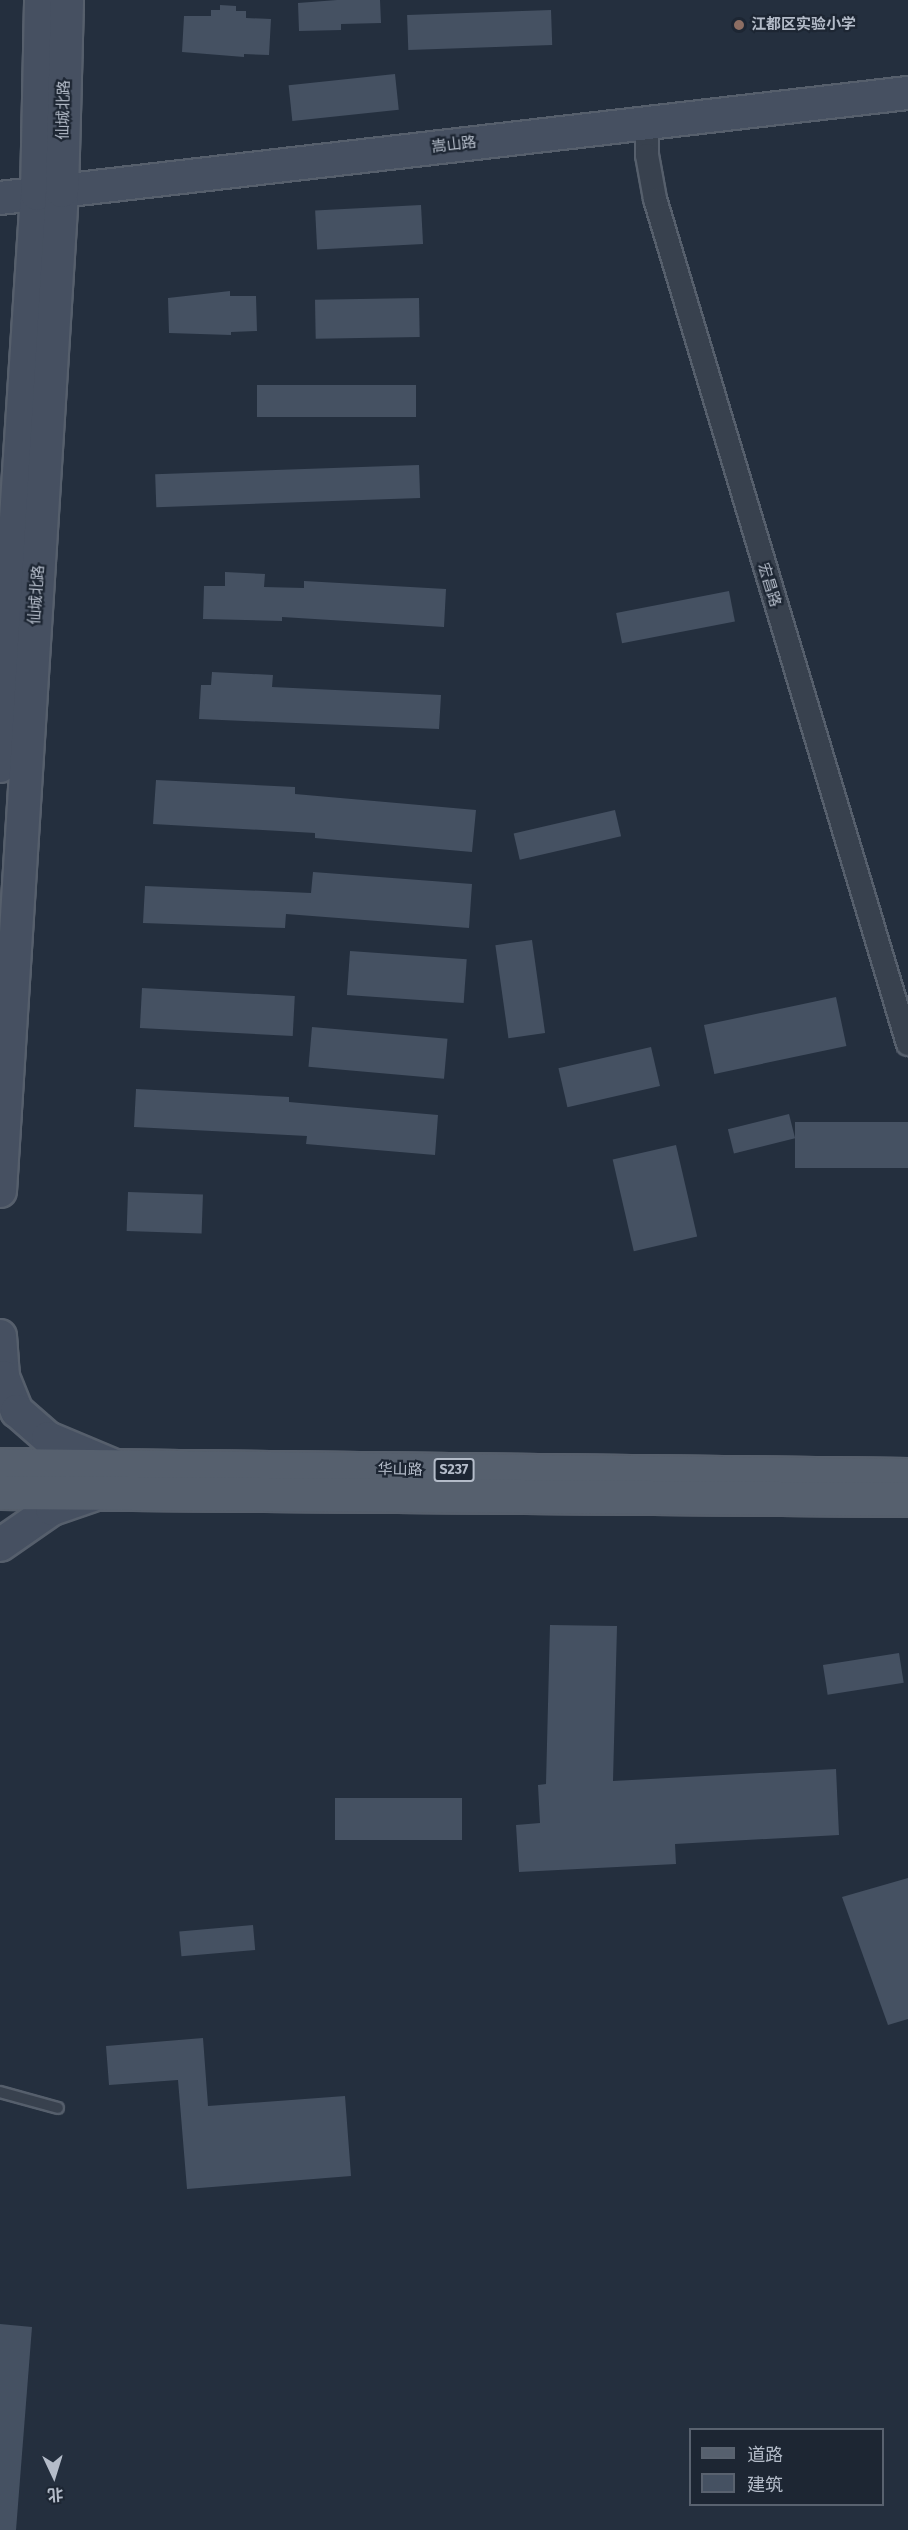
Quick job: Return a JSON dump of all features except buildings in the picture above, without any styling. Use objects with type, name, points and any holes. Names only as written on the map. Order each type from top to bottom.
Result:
[{"type":"main road","name":"仙城北路","points":[[0,1191],[50,192],[41,0]]},
{"type":"main road","name":"仙城北路","points":[[0,766],[67,0]]},
{"type":"main road","name":"嵩山路","points":[[0,198],[908,93]]},
{"type":"main road","points":[[0,1336],[3,1377],[17,1412],[48,1438],[108,1480],[52,1509],[0,1545]]},
{"type":"main road","name":"华山路","points":[[0,1465],[108,1480],[908,1476]]},
{"type":"main road","name":"S237","points":[[0,1492],[108,1480],[908,1499]]},
{"type":"street","name":"宏昌路","points":[[647,123],[647,155],[662,221],[908,1044]]},
{"type":"lane","points":[[0,2092],[58,2108]]},
{"type":"place","name":"江都区实验小学","points":[[739,25]]}]
